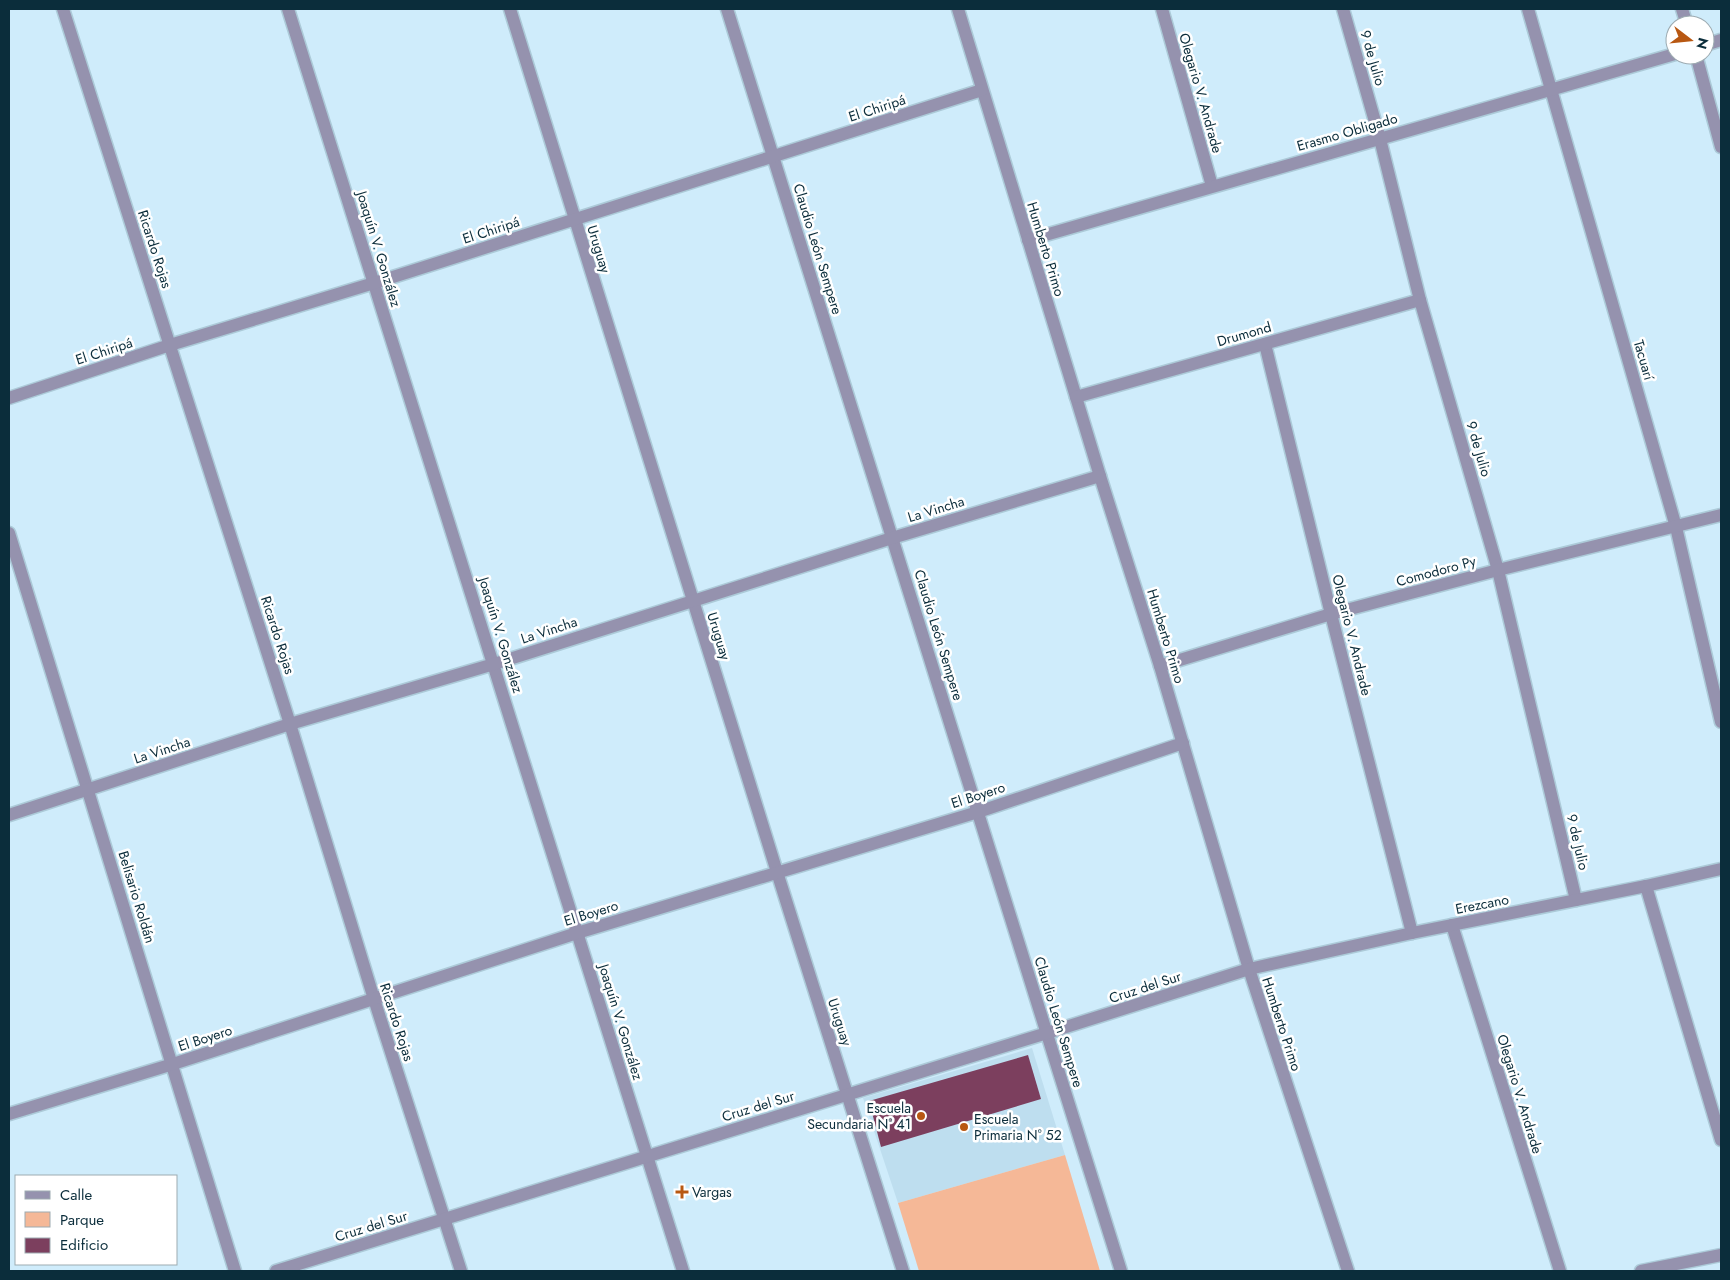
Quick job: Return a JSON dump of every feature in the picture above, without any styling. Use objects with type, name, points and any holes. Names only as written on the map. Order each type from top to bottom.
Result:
[{"type":"street","name":"Ricardo Rojas","points":[[64,9],[461,1271]]},
{"type":"street","name":"Joaquín V. González","points":[[288,9],[683,1271]]},
{"type":"street","name":"Uruguay","points":[[510,9],[777,872],[903,1271]]},
{"type":"street","name":"Claudio León Sempere","points":[[727,9],[1120,1271]]},
{"type":"street","name":"Humberto Primo","points":[[958,9],[1100,476],[1160,666],[1249,969],[1348,1271]]},
{"type":"street","name":"Olegario V. Andrade","points":[[1162,9],[1212,186]]},
{"type":"street","name":"9 de Julio","points":[[1343,9],[1380,139],[1420,300],[1498,570],[1576,900]]},
{"type":"street","name":"Tacuarí","points":[[1528,9],[1676,527],[1721,722]]},
{"type":"street","name":"Erasmo Obligado","points":[[1028,240],[1665,57]]},
{"type":"street","points":[[1699,65],[1721,147]]},
{"type":"street","name":"El Chiripá","points":[[9,398],[170,345],[374,283],[982,90]]},
{"type":"street","name":"Drumond","points":[[1076,397],[1420,300]]},
{"type":"street","name":"Olegario V. Andrade","points":[[1265,344],[1412,933]]},
{"type":"street","name":"La Vincha","points":[[9,815],[290,724],[494,664],[892,538],[1100,476]]},
{"type":"street","name":"Comodoro Py","points":[[1160,666],[1331,614],[1498,570],[1721,515]]},
{"type":"street","name":"Belisario Roldán","points":[[9,533],[235,1271]]},
{"type":"street","name":"El Boyero","points":[[9,1114],[172,1064],[577,933],[978,812],[1183,743]]},
{"type":"street","name":"Erezcano","points":[[1249,969],[1721,869]]},
{"type":"street","points":[[1646,886],[1721,1140]]},
{"type":"street","name":"Olegario V. Andrade","points":[[1452,925],[1560,1271]]},
{"type":"street","name":"Cruz del Sur","points":[[276,1271],[1047,1034],[1249,969]]},
{"type":"street","points":[[1641,1271],[1721,1255]]},
{"type":"shaded area","name":"Escuela Primaria N° 52","points":[[1032,1048],[1065,1155],[898,1203],[863,1098]]},
{"type":"green space","points":[[1065,1155],[1100,1271],[919,1271],[898,1203]]},
{"type":"building","points":[[1028,1055],[1041,1099],[881,1147],[869,1101]]},
{"type":"place","name":"Escuela Secundaria N° 41","points":[[921,1116]]},
{"type":"place","name":"Escuela Primaria N° 52","points":[[964,1127]]},
{"type":"place","name":"Vargas","points":[[682,1192]]}]
